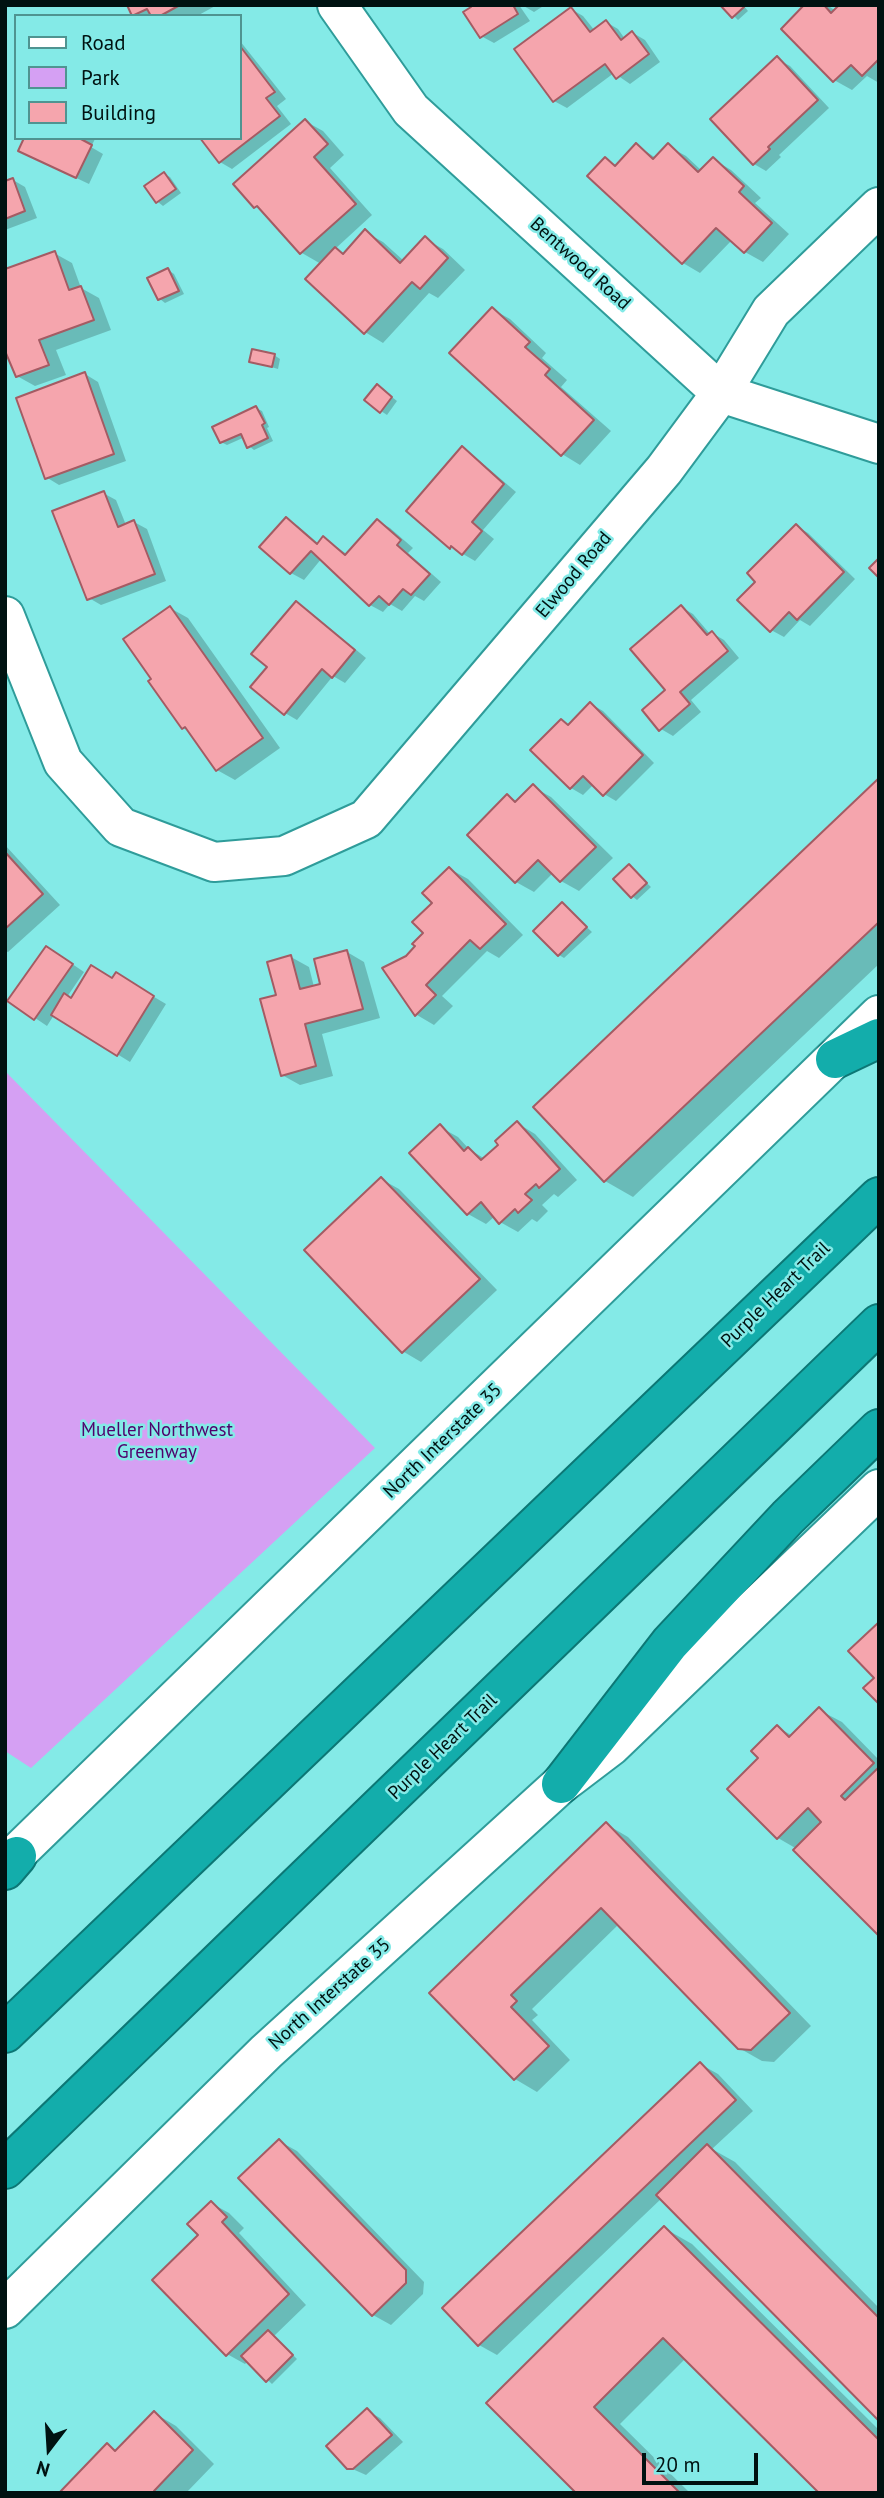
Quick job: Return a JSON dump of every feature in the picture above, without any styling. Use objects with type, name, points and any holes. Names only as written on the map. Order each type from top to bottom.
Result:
[{"type":"highway","points":[[835,1059],[879,1038]]},
{"type":"highway","name":"Purple Heart Trail","points":[[5,2033],[879,1196]]},
{"type":"highway","name":"Purple Heart Trail","points":[[5,2169],[879,1324]]},
{"type":"highway","points":[[561,1784],[670,1643],[788,1517],[879,1429]]},
{"type":"main road","name":"Bentwood Road","points":[[338,5],[411,110],[721,393],[879,444]]},
{"type":"main road","name":"Elwood Road","points":[[5,616],[63,762],[121,827],[214,862],[284,856],[366,819],[664,470],[721,393],[771,311],[879,207]]},
{"type":"main road","name":"North Interstate 35","points":[[9,1864],[879,1015]]},
{"type":"main road","name":"North Interstate 35","points":[[5,2309],[266,2052],[561,1784],[611,1746],[879,1489]]},
{"type":"green space","name":"Mueller Northwest Greenway","points":[[5,1071],[375,1448],[31,1768],[5,1751]]},
{"type":"building","points":[[127,5],[180,5],[164,14],[150,14],[147,9],[131,14]]},
{"type":"building","points":[[470,5],[513,5],[518,14],[480,38],[463,12],[471,7]]},
{"type":"building","points":[[720,5],[742,5],[744,7],[732,18]]},
{"type":"building","points":[[804,5],[824,5],[831,13],[839,5],[879,5],[879,59],[862,76],[851,65],[833,82],[781,29]]},
{"type":"building","points":[[571,7],[590,32],[606,20],[621,40],[632,31],[649,54],[616,79],[605,64],[553,102],[514,49]]},
{"type":"building","points":[[242,49],[275,92],[266,98],[280,116],[219,163],[202,140],[242,140]]},
{"type":"building","points":[[777,56],[818,100],[768,147],[770,149],[753,165],[710,119]]},
{"type":"building","points":[[305,119],[328,144],[314,157],[356,204],[300,254],[257,206],[254,208],[233,184]]},
{"type":"building","points":[[23,140],[83,140],[92,145],[76,178],[18,151]]},
{"type":"building","points":[[636,143],[653,159],[668,143],[698,172],[713,157],[744,186],[739,192],[772,223],[744,253],[716,228],[682,264],[587,176],[605,157],[615,166]]},
{"type":"building","points":[[164,172],[176,189],[156,203],[144,186]]},
{"type":"building","points":[[13,178],[25,211],[5,219],[5,181]]},
{"type":"building","points":[[365,229],[400,263],[425,236],[448,258],[420,289],[412,282],[364,334],[305,279],[335,247],[343,254]]},
{"type":"building","points":[[55,251],[69,290],[81,286],[94,320],[39,340],[49,365],[16,377],[5,351],[5,269]]},
{"type":"building","points":[[168,268],[179,291],[158,300],[147,278]]},
{"type":"building","points":[[492,307],[530,342],[525,347],[550,369],[545,375],[594,420],[561,456],[449,353]]},
{"type":"building","points":[[252,349],[275,354],[272,367],[249,362]]},
{"type":"building","points":[[85,372],[114,454],[45,479],[16,398]]},
{"type":"building","points":[[377,384],[392,397],[380,413],[364,400]]},
{"type":"building","points":[[256,406],[265,423],[262,425],[268,438],[247,448],[241,434],[220,443],[212,427]]},
{"type":"building","points":[[462,446],[504,484],[472,522],[482,531],[462,555],[451,546],[450,549],[406,511]]},
{"type":"building","points":[[104,491],[118,527],[134,520],[155,574],[87,600],[52,511]]},
{"type":"building","points":[[286,517],[317,544],[323,536],[345,555],[377,519],[401,540],[397,545],[430,574],[411,595],[403,589],[389,605],[379,596],[369,606],[311,551],[290,574],[259,547]]},
{"type":"building","points":[[796,524],[844,572],[797,620],[789,612],[770,632],[737,600],[755,582],[747,573]]},
{"type":"building","points":[[879,558],[879,578],[869,568]]},
{"type":"building","points":[[296,601],[355,650],[332,678],[322,669],[284,715],[250,687],[267,667],[251,654]]},
{"type":"building","points":[[681,605],[707,635],[712,631],[728,651],[680,692],[690,704],[659,731],[642,710],[665,690],[630,649]]},
{"type":"building","points":[[170,606],[263,738],[216,771],[148,681],[151,679],[123,639]]},
{"type":"building","points":[[590,702],[643,755],[603,796],[583,776],[570,789],[530,750],[561,719],[568,725]]},
{"type":"building","points":[[879,778],[879,922],[604,1182],[533,1107]]},
{"type":"building","points":[[533,784],[596,847],[560,882],[538,860],[515,883],[467,835],[507,794],[515,802]]},
{"type":"building","points":[[5,852],[43,894],[5,929]]},
{"type":"building","points":[[629,864],[647,883],[631,898],[613,879]]},
{"type":"building","points":[[449,867],[506,924],[480,949],[470,940],[426,985],[436,995],[415,1016],[382,968],[406,956],[415,946],[412,944],[423,933],[412,922],[432,903],[422,893]]},
{"type":"building","points":[[562,902],[587,927],[558,956],[533,931]]},
{"type":"building","points":[[46,946],[73,964],[34,1020],[7,1001]]},
{"type":"building","points":[[347,950],[363,1009],[305,1024],[316,1066],[281,1076],[260,999],[276,995],[267,962],[291,955],[300,989],[320,984],[314,959]]},
{"type":"building","points":[[91,965],[112,978],[116,972],[154,996],[117,1056],[51,1015],[64,993],[71,998]]},
{"type":"building","points":[[517,1121],[560,1169],[539,1188],[536,1184],[525,1194],[532,1200],[518,1213],[515,1209],[499,1224],[481,1202],[467,1215],[409,1153],[440,1124],[464,1151],[468,1147],[481,1160],[498,1145],[495,1141]]},
{"type":"building","points":[[381,1177],[480,1279],[402,1353],[304,1250]]},
{"type":"building","points":[[879,1622],[879,1704],[863,1688],[874,1678],[848,1651]]},
{"type":"building","points":[[819,1707],[874,1763],[841,1796],[845,1800],[879,1767],[879,1936],[793,1850],[821,1822],[808,1808],[777,1839],[727,1789],[758,1758],[751,1751],[777,1725],[789,1737]]},
{"type":"building","points":[[606,1822],[790,2013],[751,2050],[738,2049],[601,1908],[511,1995],[517,2001],[511,2007],[549,2046],[514,2080],[429,1993]]},
{"type":"building","points":[[700,2062],[736,2100],[478,2346],[442,2308]]},
{"type":"building","points":[[279,2139],[406,2270],[406,2283],[372,2316],[238,2178]]},
{"type":"building","points":[[707,2144],[879,2318],[879,2421],[656,2195]]},
{"type":"building","points":[[211,2201],[227,2217],[222,2222],[289,2294],[226,2356],[152,2280],[198,2235],[187,2224]]},
{"type":"building","points":[[664,2226],[879,2440],[879,2493],[819,2493],[663,2338],[594,2407],[680,2493],[576,2493],[486,2403]]},
{"type":"building","points":[[268,2330],[293,2355],[266,2382],[241,2356]]},
{"type":"building","points":[[367,2408],[392,2435],[353,2469],[347,2469],[326,2446]]},
{"type":"building","points":[[154,2411],[193,2450],[154,2491],[156,2493],[59,2493],[107,2443],[115,2451]]}]
